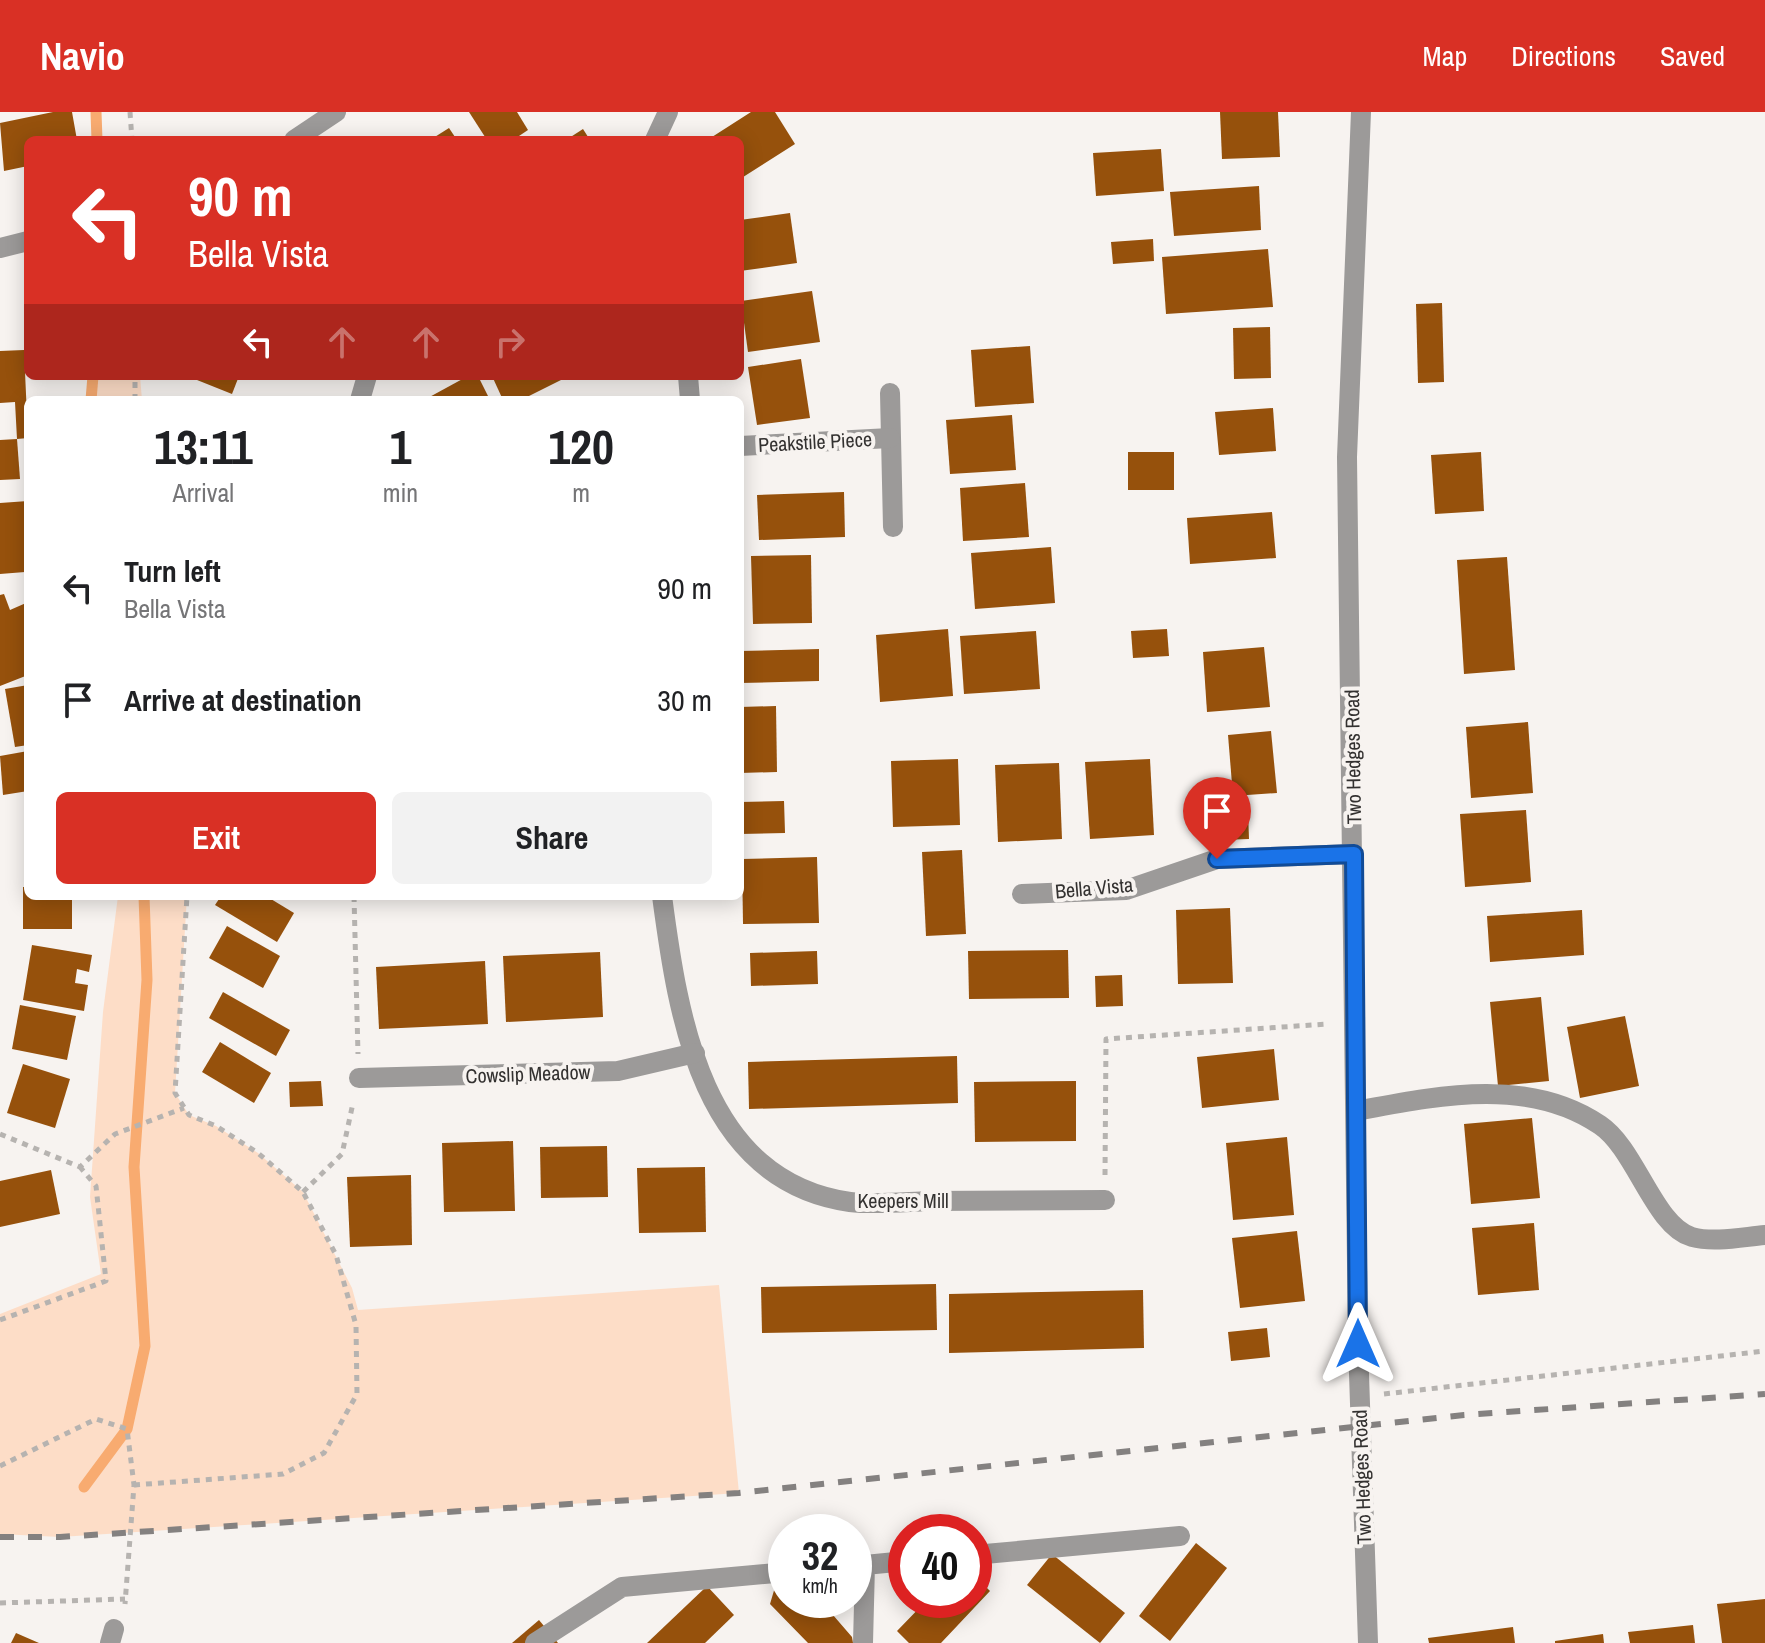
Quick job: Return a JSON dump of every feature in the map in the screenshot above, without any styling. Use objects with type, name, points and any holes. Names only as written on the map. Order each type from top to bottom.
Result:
[{"type":"street","points":[[300,136],[336,112]]},
{"type":"street","points":[[657,136],[668,112]]},
{"type":"street","name":"Two Hedges Road","points":[[1361,112],[1347,457],[1358,1344],[1368,1643]]},
{"type":"street","points":[[0,248],[24,242]]},
{"type":"street","name":"Peakstile Piece","points":[[890,393],[893,527]]},
{"type":"street","name":"Peakstile Piece","points":[[744,446],[890,438]]},
{"type":"street","name":"Bella Vista","points":[[1022,894],[1126,890],[1217,859],[1354,854]]},
{"type":"street","name":"Keepers Mill","points":[[663,900],[678,992],[695,1053],[715,1107],[749,1153],[772,1172],[824,1196],[852,1202],[1105,1200]]},
{"type":"street","name":"Cowslip Meadow","points":[[359,1078],[618,1071],[695,1053]]},
{"type":"street","points":[[1356,1111],[1441,1096],[1493,1093],[1572,1108],[1603,1127],[1636,1165],[1669,1222],[1690,1237],[1765,1235]]},
{"type":"street","points":[[992,1553],[1180,1536]]},
{"type":"street","points":[[535,1643],[622,1587],[768,1574]]},
{"type":"street","points":[[863,1643],[864,1618]]},
{"type":"path","points":[[130,112],[132,136]]},
{"type":"path","points":[[134,1485],[283,1474],[324,1453],[357,1394],[356,1325],[336,1255],[303,1192],[258,1153],[216,1126],[189,1115],[175,1093],[187,900]]},
{"type":"path","points":[[303,1192],[342,1154],[359,1078],[354,900]]},
{"type":"path","points":[[1105,1200],[1106,1039],[1355,1022]]},
{"type":"path","points":[[80,1167],[115,1134],[184,1108]]},
{"type":"path","points":[[0,1134],[80,1167],[96,1186],[106,1281],[0,1320]]},
{"type":"path","points":[[1359,1397],[1765,1351]]},
{"type":"path","points":[[0,1466],[96,1419],[127,1429],[134,1485],[126,1614],[112,1636]]},
{"type":"path","points":[[0,1603],[125,1599]]},
{"type":"shaded area","points":[[93,380],[140,380],[142,396],[91,396]]},
{"type":"shaded area","points":[[117,900],[187,900],[175,1093],[189,1115],[216,1126],[258,1153],[303,1192],[352,1288],[358,1310],[719,1285],[739,1493],[60,1537],[0,1534],[0,1314],[101,1274],[90,1197],[103,1012]]},
{"type":"building","points":[[53,112],[72,112],[76,136],[24,136],[24,167],[4,171],[0,123]]},
{"type":"building","points":[[469,112],[517,112],[528,130],[519,136],[484,136]]},
{"type":"building","points":[[751,112],[775,112],[795,144],[744,176],[744,136],[714,136]]},
{"type":"building","points":[[1220,112],[1278,112],[1280,157],[1222,159]]},
{"type":"building","points":[[449,128],[454,136],[436,136]]},
{"type":"building","points":[[583,129],[587,136],[572,136]]},
{"type":"building","points":[[1161,149],[1164,191],[1096,196],[1093,153]]},
{"type":"building","points":[[1259,186],[1261,230],[1174,236],[1170,192]]},
{"type":"building","points":[[790,213],[797,263],[744,270],[744,219]]},
{"type":"building","points":[[1153,239],[1154,261],[1113,264],[1111,242]]},
{"type":"building","points":[[1268,249],[1273,307],[1166,314],[1162,257]]},
{"type":"building","points":[[812,291],[820,342],[748,352],[744,301]]},
{"type":"building","points":[[1442,303],[1444,382],[1418,383],[1416,304]]},
{"type":"building","points":[[1270,327],[1271,378],[1234,379],[1233,328]]},
{"type":"building","points":[[1030,346],[1034,403],[975,407],[971,350]]},
{"type":"building","points":[[24,350],[24,438],[17,439],[15,402],[0,403],[0,351]]},
{"type":"building","points":[[801,359],[810,418],[757,425],[748,367]]},
{"type":"building","points":[[197,380],[237,380],[232,394]]},
{"type":"building","points":[[461,380],[480,380],[488,396],[431,396]]},
{"type":"building","points":[[494,380],[561,380],[529,396],[501,396]]},
{"type":"building","points":[[1273,408],[1276,451],[1219,455],[1215,412]]},
{"type":"building","points":[[1012,415],[1016,470],[950,474],[946,420]]},
{"type":"building","points":[[17,439],[20,479],[0,480],[0,440]]},
{"type":"building","points":[[1128,452],[1174,452],[1174,490],[1128,490]]},
{"type":"building","points":[[1481,452],[1484,511],[1435,514],[1431,455]]},
{"type":"building","points":[[1025,483],[1029,537],[963,541],[960,488]]},
{"type":"building","points":[[844,492],[845,537],[759,540],[757,495]]},
{"type":"building","points":[[24,501],[24,572],[0,574],[0,503]]},
{"type":"building","points":[[1272,512],[1276,558],[1190,564],[1187,518]]},
{"type":"building","points":[[1051,547],[1055,603],[975,609],[971,553]]},
{"type":"building","points":[[811,555],[812,623],[753,624],[751,556]]},
{"type":"building","points":[[1507,557],[1515,670],[1464,674],[1457,560]]},
{"type":"building","points":[[4,594],[10,610],[24,604],[24,677],[0,686],[0,595]]},
{"type":"building","points":[[948,629],[953,696],[880,702],[876,635]]},
{"type":"building","points":[[1167,629],[1169,656],[1133,658],[1131,631]]},
{"type":"building","points":[[1036,631],[1040,689],[964,694],[960,636]]},
{"type":"building","points":[[1264,647],[1270,707],[1207,712],[1203,652]]},
{"type":"building","points":[[819,649],[819,681],[744,683],[744,651]]},
{"type":"building","points":[[24,686],[24,746],[15,747],[5,689]]},
{"type":"building","points":[[776,706],[777,772],[744,773],[744,707]]},
{"type":"building","points":[[1528,722],[1533,793],[1471,798],[1466,727]]},
{"type":"building","points":[[1271,731],[1277,793],[1233,796],[1228,735]]},
{"type":"building","points":[[24,752],[24,792],[3,795],[0,756]]},
{"type":"building","points":[[958,759],[960,825],[893,827],[891,761]]},
{"type":"building","points":[[1150,759],[1154,835],[1090,839],[1085,762]]},
{"type":"building","points":[[1059,763],[1062,839],[998,842],[995,765]]},
{"type":"building","points":[[784,801],[785,833],[744,834],[744,802]]},
{"type":"building","points":[[1526,810],[1531,882],[1465,887],[1460,814]]},
{"type":"building","points":[[1248,811],[1249,839],[1220,840],[1220,812]]},
{"type":"building","points":[[962,850],[966,934],[926,936],[922,852]]},
{"type":"building","points":[[817,857],[819,923],[743,924],[744,859]]},
{"type":"building","points":[[23,887],[24,900],[72,900],[72,929],[23,929]]},
{"type":"building","points":[[218,900],[273,900],[294,913],[277,942],[215,905]]},
{"type":"building","points":[[1230,908],[1233,983],[1178,984],[1176,910]]},
{"type":"building","points":[[1582,910],[1584,955],[1490,962],[1487,916]]},
{"type":"building","points":[[227,926],[280,956],[263,988],[209,958]]},
{"type":"building","points":[[32,945],[92,955],[89,972],[77,969],[75,983],[88,985],[84,1011],[23,1000]]},
{"type":"building","points":[[1068,950],[1069,998],[969,999],[968,951]]},
{"type":"building","points":[[817,951],[818,984],[751,986],[750,953]]},
{"type":"building","points":[[600,952],[603,1017],[506,1022],[503,956]]},
{"type":"building","points":[[485,961],[488,1024],[379,1029],[376,967]]},
{"type":"building","points":[[1122,975],[1123,1006],[1096,1007],[1095,976]]},
{"type":"building","points":[[223,992],[290,1030],[276,1056],[209,1018]]},
{"type":"building","points":[[1541,997],[1549,1081],[1498,1086],[1490,1002]]},
{"type":"building","points":[[20,1005],[76,1016],[67,1060],[12,1049]]},
{"type":"building","points":[[1625,1016],[1639,1086],[1580,1098],[1567,1027]]},
{"type":"building","points":[[220,1042],[271,1073],[254,1103],[202,1072]]},
{"type":"building","points":[[1274,1049],[1279,1100],[1202,1108],[1197,1057]]},
{"type":"building","points":[[957,1056],[958,1103],[749,1109],[748,1062]]},
{"type":"building","points":[[23,1064],[70,1079],[55,1128],[7,1113]]},
{"type":"building","points":[[321,1081],[323,1106],[290,1107],[289,1082]]},
{"type":"building","points":[[1076,1081],[1076,1141],[975,1142],[974,1082]]},
{"type":"building","points":[[1532,1118],[1540,1198],[1471,1204],[1464,1124]]},
{"type":"building","points":[[1287,1137],[1294,1215],[1233,1220],[1226,1143]]},
{"type":"building","points":[[513,1141],[515,1211],[444,1212],[442,1143]]},
{"type":"building","points":[[607,1146],[608,1197],[541,1198],[540,1147]]},
{"type":"building","points":[[705,1167],[706,1232],[639,1233],[637,1168]]},
{"type":"building","points":[[51,1170],[60,1214],[0,1227],[0,1181]]},
{"type":"building","points":[[411,1175],[412,1245],[350,1247],[347,1177]]},
{"type":"building","points":[[1534,1223],[1539,1290],[1478,1295],[1472,1228]]},
{"type":"building","points":[[1297,1231],[1305,1301],[1240,1308],[1232,1238]]},
{"type":"building","points":[[936,1284],[937,1330],[762,1333],[761,1287]]},
{"type":"building","points":[[1143,1290],[1144,1348],[949,1353],[949,1294]]},
{"type":"building","points":[[1267,1328],[1270,1357],[1231,1361],[1228,1332]]},
{"type":"building","points":[[1196,1543],[1227,1568],[1170,1641],[1139,1616]]},
{"type":"building","points":[[1052,1554],[1125,1613],[1100,1643],[1027,1585]]},
{"type":"building","points":[[707,1586],[734,1615],[705,1643],[647,1643]]},
{"type":"building","points":[[1765,1599],[1765,1643],[1722,1643],[1717,1604]]},
{"type":"building","points":[[784,1618],[836,1618],[852,1637],[853,1643],[808,1643]]},
{"type":"building","points":[[910,1618],[965,1618],[941,1643],[909,1643],[897,1631]]},
{"type":"building","points":[[539,1620],[558,1643],[512,1643]]},
{"type":"building","points":[[1693,1625],[1695,1643],[1630,1643],[1628,1632]]},
{"type":"building","points":[[1513,1627],[1515,1643],[1429,1643],[1428,1638]]},
{"type":"building","points":[[16,1633],[39,1643],[11,1643]]},
{"type":"building","points":[[1603,1634],[1604,1643],[1555,1643],[1555,1641]]},
{"type":"waterway","points":[[96,112],[97,136]]},
{"type":"waterway","points":[[91,396],[93,380]]},
{"type":"waterway","points":[[84,1487],[127,1429],[145,1346],[134,1167],[147,980],[144,900]]},
{"type":"railway","points":[[0,1537],[60,1537],[739,1493],[1464,1415],[1765,1394]]},
{"type":"route","points":[[1217,859],[1354,854],[1358,1344]]}]
